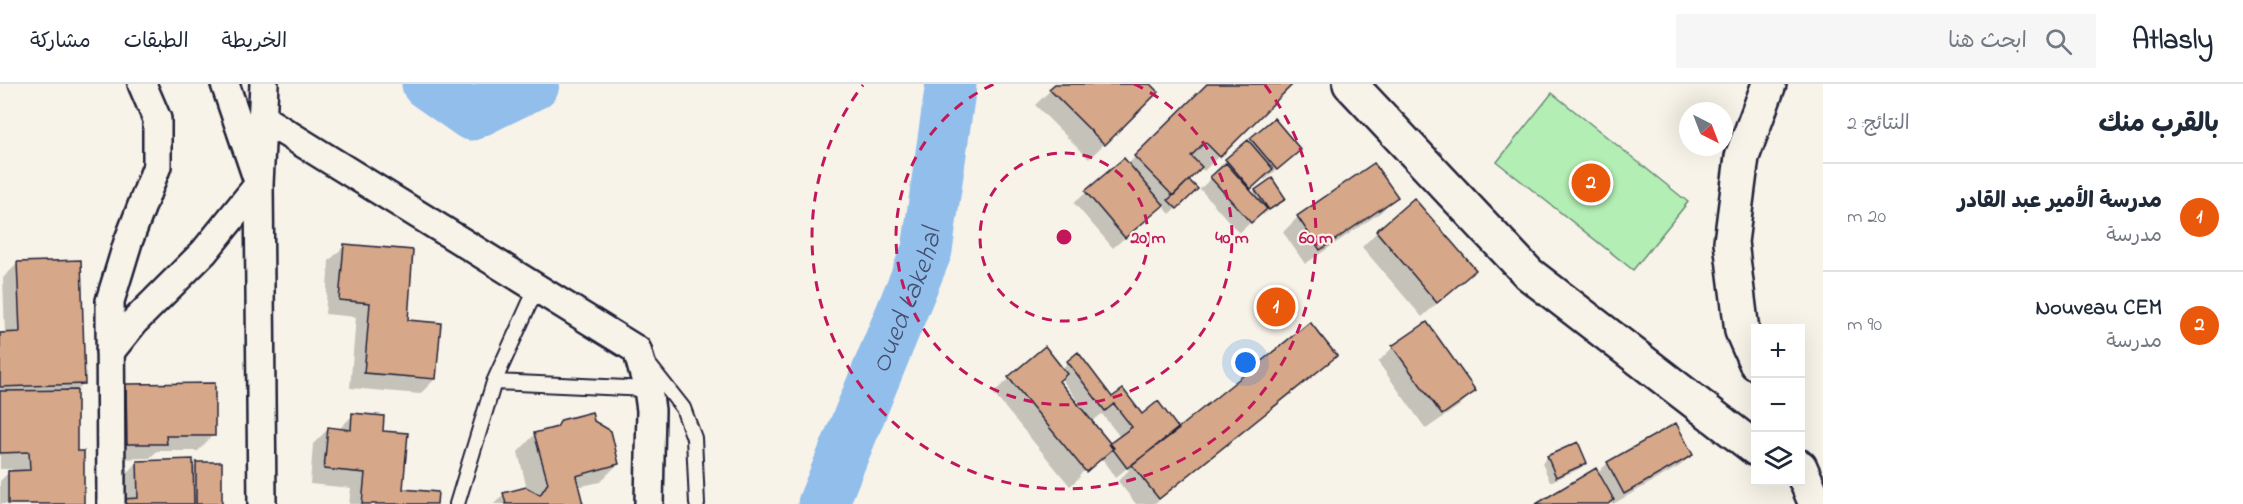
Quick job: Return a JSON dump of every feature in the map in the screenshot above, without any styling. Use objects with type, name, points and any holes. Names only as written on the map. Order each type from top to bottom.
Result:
[{"type":"main road","points":[[1350,84],[1529,274],[1751,446]]},
{"type":"main road","points":[[1751,353],[1742,331],[1731,242],[1742,157],[1769,84]]},
{"type":"main road","points":[[1805,479],[1816,504]]},
{"type":"street","points":[[111,504],[110,301],[128,242],[157,166],[157,119],[142,84]]},
{"type":"street","points":[[225,84],[259,184]]},
{"type":"street","points":[[262,504],[259,184],[264,84]]},
{"type":"street","points":[[262,118],[637,350],[648,389],[651,410],[649,504]]},
{"type":"street","points":[[110,352],[134,322],[204,252],[259,184]]},
{"type":"lane","points":[[457,504],[494,382],[536,289]]},
{"type":"lane","points":[[637,350],[683,408],[694,438],[697,504]]},
{"type":"lane","points":[[494,382],[648,389]]},
{"type":"green space","points":[[1552,93],[1688,202],[1633,270],[1497,162]]},
{"type":"building","points":[[1055,84],[1150,84],[1158,92],[1105,145],[1049,89]]},
{"type":"building","points":[[1207,84],[1293,84],[1220,157],[1205,142],[1191,156],[1202,167],[1173,196],[1134,156]]},
{"type":"building","points":[[1274,118],[1301,150],[1277,170],[1250,138]]},
{"type":"building","points":[[1248,140],[1273,169],[1251,189],[1225,159]]},
{"type":"building","points":[[1124,158],[1164,205],[1125,238],[1085,191]]},
{"type":"building","points":[[1226,163],[1267,209],[1251,223],[1210,177]]},
{"type":"building","points":[[1374,163],[1398,197],[1320,250],[1297,216]]},
{"type":"building","points":[[1272,178],[1286,199],[1269,210],[1255,190]]},
{"type":"building","points":[[1189,180],[1198,189],[1177,209],[1168,200]]},
{"type":"building","points":[[1414,198],[1476,270],[1437,303],[1376,231]]},
{"type":"building","points":[[344,244],[413,250],[408,320],[441,323],[436,379],[364,373],[370,303],[339,300]]},
{"type":"building","points":[[81,260],[85,384],[0,387],[0,333],[20,332],[17,262]]},
{"type":"building","points":[[1310,322],[1337,356],[1159,499],[1132,465]]},
{"type":"building","points":[[1427,322],[1476,391],[1442,415],[1392,346]]},
{"type":"building","points":[[1045,346],[1067,374],[1059,381],[1114,448],[1086,472],[1008,377]]},
{"type":"building","points":[[1078,352],[1112,397],[1123,389],[1142,414],[1158,401],[1179,429],[1127,468],[1109,444],[1132,427],[1114,404],[1105,411],[1067,361]]},
{"type":"building","points":[[215,383],[215,436],[166,436],[167,444],[127,444],[126,384]]},
{"type":"building","points":[[77,390],[77,451],[84,451],[84,504],[8,504],[8,471],[30,470],[29,452],[0,453],[0,391]]},
{"type":"building","points":[[592,412],[594,421],[611,431],[619,464],[576,476],[583,504],[506,504],[503,493],[526,487],[540,495],[548,483],[534,433],[557,427],[561,420]]},
{"type":"building","points":[[352,413],[384,416],[383,431],[408,433],[403,489],[438,492],[437,504],[362,504],[365,473],[324,469],[328,427],[351,430]]},
{"type":"building","points":[[1676,423],[1693,455],[1624,494],[1607,462]]},
{"type":"building","points":[[1578,442],[1587,463],[1556,477],[1547,456]]},
{"type":"building","points":[[193,459],[194,504],[122,504],[122,499],[138,498],[137,461]]},
{"type":"building","points":[[196,462],[222,462],[222,504],[196,504]]},
{"type":"building","points":[[1596,468],[1614,500],[1608,504],[1536,504]]},
{"type":"waterway","name":"Oued Lakehal","points":[[427,84],[471,115],[534,84]]},
{"type":"waterway","name":"Oued Lakehal","points":[[823,504],[927,250],[951,84]]},
{"type":"place","name":"Nouveau CEM","points":[[1591,183]]},
{"type":"place","name":"مدرسة الأمير عبد القادر","points":[[1276,307]]}]
